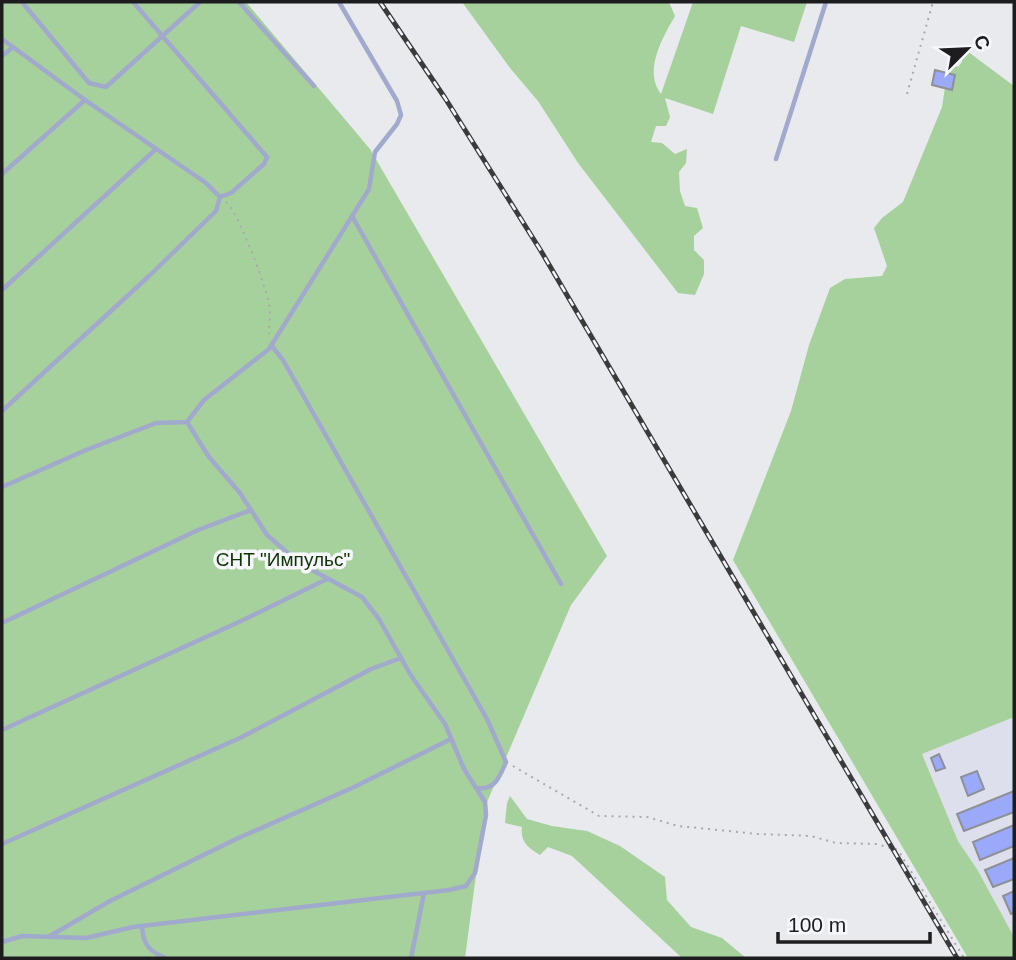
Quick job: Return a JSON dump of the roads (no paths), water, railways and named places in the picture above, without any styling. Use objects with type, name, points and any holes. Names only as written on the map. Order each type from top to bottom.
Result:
[{"type":"lane","points":[[22,2],[89,83],[106,87],[200,2]]},
{"type":"lane","points":[[133,2],[267,158],[264,164],[232,193],[220,197]]},
{"type":"lane","points":[[239,2],[314,86]]},
{"type":"lane","points":[[187,422],[204,400],[271,345],[369,189],[375,152],[401,115],[397,101],[339,2]]},
{"type":"lane","points":[[776,159],[826,2]]},
{"type":"lane","points":[[2,38],[85,100],[206,183],[220,197]]},
{"type":"lane","points":[[2,57],[12,47]]},
{"type":"lane","points":[[2,174],[85,100]]},
{"type":"lane","points":[[2,290],[156,149]]},
{"type":"lane","points":[[2,411],[197,230],[216,211],[220,197]]},
{"type":"lane","points":[[352,216],[561,584]]},
{"type":"lane","points":[[271,345],[290,372],[487,719],[506,762],[497,782],[490,788],[477,789]]},
{"type":"lane","points":[[2,487],[156,423],[187,422]]},
{"type":"lane","points":[[2,942],[22,936],[86,938],[142,926],[424,893],[466,886],[475,873],[486,815],[485,802],[464,769],[445,724],[379,619],[362,597],[299,563],[267,535],[240,493],[209,457],[187,422]]},
{"type":"lane","points":[[2,623],[198,530],[251,510]]},
{"type":"lane","points":[[2,730],[328,579]]},
{"type":"lane","points":[[2,845],[242,737],[371,669],[401,657]]},
{"type":"lane","points":[[48,937],[110,901],[234,840],[352,788],[451,739]]},
{"type":"lane","points":[[411,958],[424,893]]},
{"type":"lane","points":[[142,926],[143,940],[153,953],[166,958]]},
{"type":"railway","points":[[380,2],[445,98],[541,251],[957,958]]},
{"type":"park label","name":"СНТ \"Импульс\"","points":[[283,559]]}]
